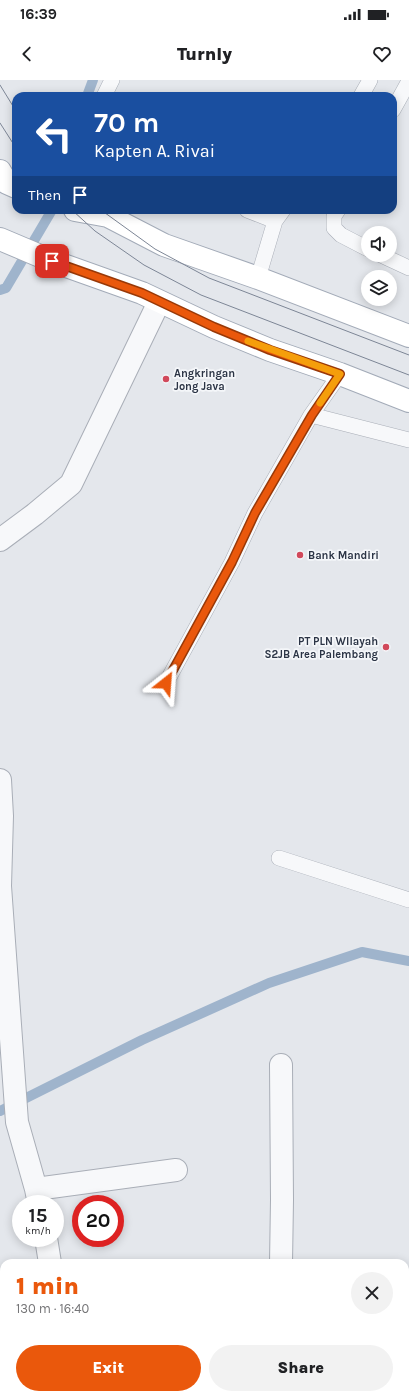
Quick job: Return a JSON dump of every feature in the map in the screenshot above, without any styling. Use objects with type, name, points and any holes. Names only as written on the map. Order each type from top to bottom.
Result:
[{"type":"main road","points":[[97,214],[108,216],[164,245],[258,278],[409,336]]},
{"type":"main road","points":[[0,239],[52,261],[142,293],[214,327],[270,350],[340,374],[409,401]]},
{"type":"street","points":[[0,540],[35,514],[71,484],[160,302]]},
{"type":"street","points":[[0,780],[2,816],[0,886],[17,1122],[38,1195]]},
{"type":"street","points":[[281,1065],[281,1259]]},
{"type":"street","points":[[43,1195],[176,1170]]},
{"type":"street","points":[[47,1247],[49,1259]]},
{"type":"lane","points":[[106,92],[112,80]]},
{"type":"lane","points":[[363,92],[370,80]]},
{"type":"lane","points":[[397,103],[409,81]]},
{"type":"lane","points":[[258,278],[279,216],[268,214]]},
{"type":"lane","points":[[335,214],[334,228],[341,235],[361,245]]},
{"type":"lane","points":[[396,262],[409,268]]},
{"type":"lane","points":[[166,683],[232,562],[255,513],[312,415],[340,374]]},
{"type":"lane","points":[[312,415],[409,440]]},
{"type":"lane","points":[[280,858],[409,900]]},
{"type":"waterway","points":[[88,92],[93,80]]},
{"type":"waterway","points":[[0,290],[6,288],[50,214]]},
{"type":"waterway","points":[[0,1111],[142,1040],[269,983],[362,952],[409,961]]},
{"type":"tram line","points":[[0,85],[12,104]]},
{"type":"tram line","points":[[0,123],[12,142]]},
{"type":"tram line","points":[[76,214],[95,231],[144,265],[201,295],[409,375]]},
{"type":"tram line","points":[[107,214],[155,249],[209,278],[409,355]]},
{"type":"slow traffic","points":[[248,341],[340,374],[320,403]]},
{"type":"place","name":"Angkringan Jong Java","points":[[166,379]]},
{"type":"place","name":"Bank Mandiri","points":[[300,555]]},
{"type":"place","name":"PT PLN WIlayah S2JB Area Palembang","points":[[386,647]]},
{"type":"route","points":[[52,261],[142,293],[214,327],[270,350],[340,374],[312,415],[255,513],[232,562],[166,683]]}]
